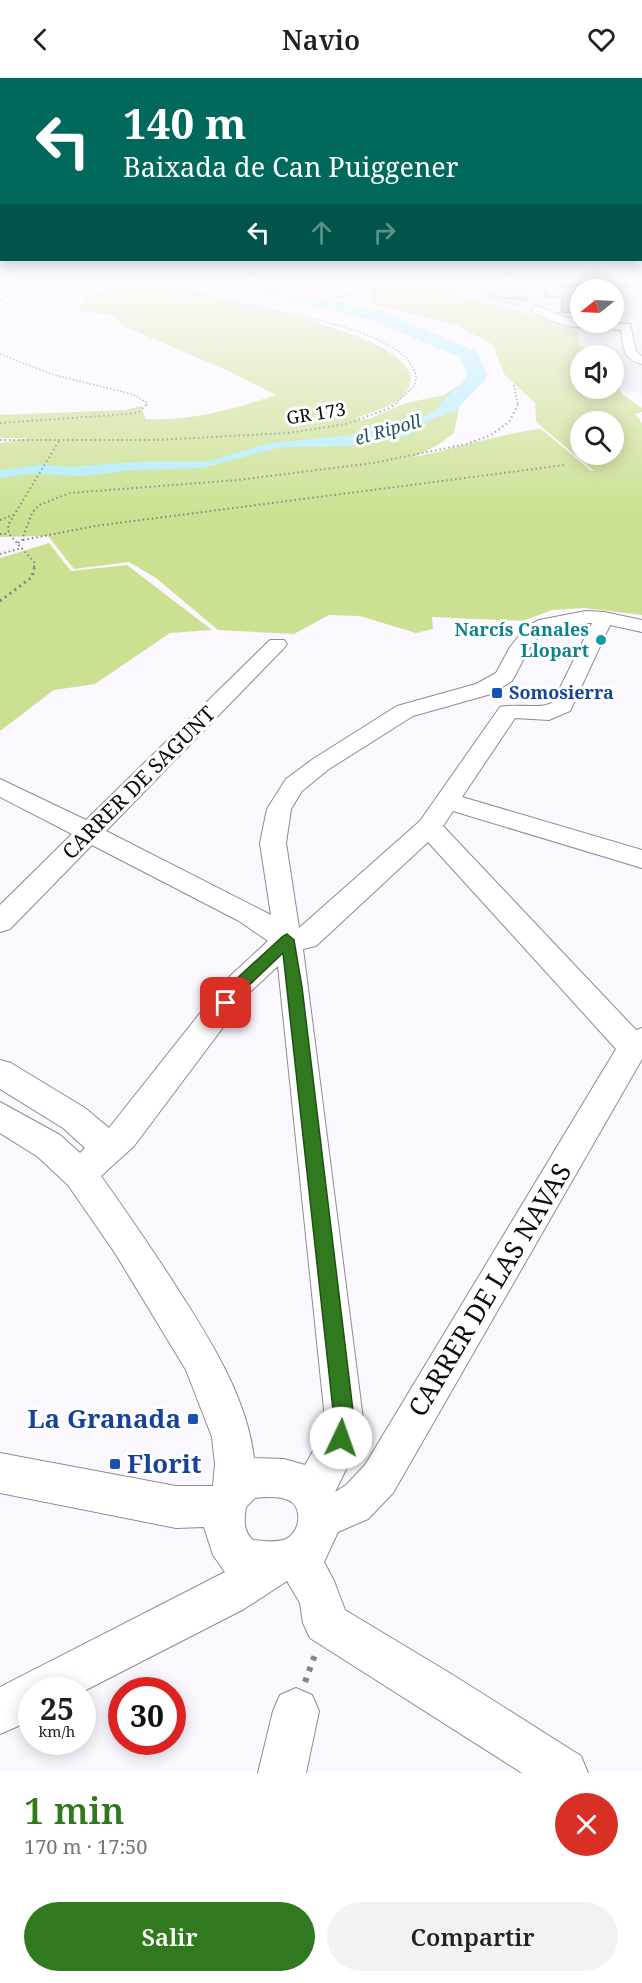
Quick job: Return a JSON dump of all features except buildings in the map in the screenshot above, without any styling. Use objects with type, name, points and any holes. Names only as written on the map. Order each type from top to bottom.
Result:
[{"type":"street","points":[[65,1677],[229,1594],[307,1549],[316,1533],[318,1481],[336,1454],[341,1438],[344,1419],[295,987],[273,843],[279,809],[294,785],[321,764],[405,711],[483,689],[505,676],[520,647],[533,631],[556,620],[586,616],[642,626]]},
{"type":"street","points":[[80,1174],[110,1149],[137,1120],[238,986],[287,940],[306,938],[429,827],[508,712],[523,710],[543,715],[555,712],[562,706],[604,618]]},
{"type":"street","name":"CARRER DE SAGUNT","points":[[0,922],[276,644]]},
{"type":"street","points":[[0,787],[248,914],[287,940]]},
{"type":"street","points":[[447,801],[642,859]]},
{"type":"street","points":[[429,827],[638,1044]]},
{"type":"street","name":"CARRER DE LAS NAVAS","points":[[316,1504],[329,1514],[351,1507],[363,1500],[379,1479],[638,1044]]},
{"type":"street","points":[[0,1073],[74,1118],[110,1149]]},
{"type":"street","points":[[0,1116],[49,1146],[80,1174],[127,1241],[199,1357],[232,1437],[235,1464],[224,1530],[232,1551],[248,1561],[287,1559],[312,1580],[324,1607],[325,1623],[437,1691],[564,1773]]},
{"type":"street","points":[[0,1473],[176,1507],[229,1497],[249,1479],[278,1478],[300,1482],[316,1504]]},
{"type":"street","points":[[0,1711],[18,1702]]},
{"type":"street","points":[[282,1773],[296,1711]]},
{"type":"path","points":[[0,423],[129,414],[139,412],[147,406],[146,402],[132,394],[54,375],[8,357]]},
{"type":"path","name":"GR 173","points":[[0,440],[200,439],[324,429],[386,411],[403,400],[414,387],[416,374],[403,357]]},
{"type":"path","points":[[22,540],[32,513],[39,505],[70,493],[301,473],[373,463],[467,444],[491,435],[509,422],[518,406],[514,385]]},
{"type":"path","points":[[0,601],[32,577],[35,563],[9,534],[8,525],[60,440]]},
{"type":"path","points":[[18,543],[22,540],[94,526],[565,465]]},
{"type":"path","points":[[0,520],[14,515]]},
{"type":"path","points":[[0,534],[9,534]]},
{"type":"path","points":[[0,554],[22,548]]},
{"type":"path","points":[[296,1711],[325,1623]]},
{"type":"shaded area","points":[[624,357],[642,357],[642,393],[624,391]]},
{"type":"green space","points":[[196,357],[396,357],[410,374],[406,392],[389,406],[355,420],[369,419],[406,403],[444,395],[459,385],[460,403],[454,433],[436,446],[414,457],[509,434],[541,429],[570,453],[570,465],[584,465],[594,471],[587,465],[624,465],[624,411],[570,411],[570,451],[536,422],[535,403],[504,374],[498,357],[570,357],[570,399],[624,399],[624,395],[642,408],[642,412],[635,414],[642,423],[642,615],[584,608],[552,610],[523,621],[432,617],[433,629],[416,633],[360,616],[329,615],[294,634],[218,630],[156,578],[129,562],[74,569],[48,536],[0,537],[0,443],[27,438],[0,438],[0,415],[126,410],[141,406],[146,419],[180,418],[228,409],[276,395]]},
{"type":"green space","points":[[49,543],[71,571],[127,565],[212,630],[170,633],[95,684],[54,690],[0,731],[0,558]]},
{"type":"water","points":[[474,366],[479,374],[480,382],[462,402],[449,412],[424,423],[421,429],[403,437],[350,446],[282,447],[202,468],[133,470],[83,476],[28,474],[0,478],[0,470],[45,464],[66,467],[141,462],[205,462],[271,443],[351,435],[385,422],[425,416],[436,410],[455,393]]},
{"type":"waterway","name":"el Ripoll","points":[[448,407],[476,379],[477,373],[470,357]]},
{"type":"place","name":"Narcís Canales Llopart","points":[[601,640]]},
{"type":"place","name":"Somosierra","points":[[497,693]]},
{"type":"place","name":"La Granada","points":[[193,1419]]},
{"type":"place","name":"Florit","points":[[115,1464]]},
{"type":"route","points":[[226,1003],[238,986],[287,940],[295,987],[344,1419],[341,1438]]}]
